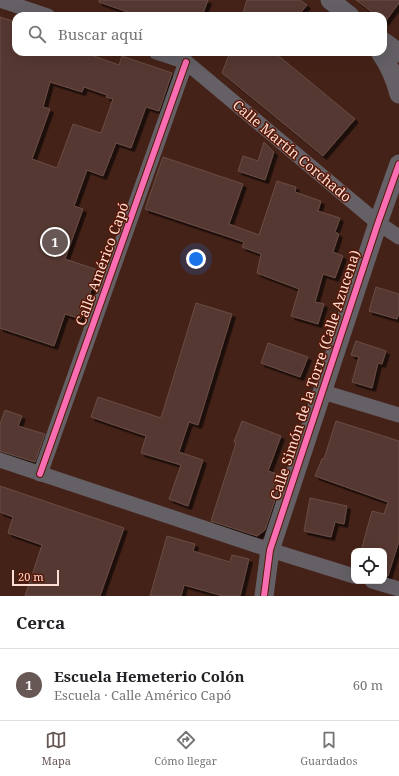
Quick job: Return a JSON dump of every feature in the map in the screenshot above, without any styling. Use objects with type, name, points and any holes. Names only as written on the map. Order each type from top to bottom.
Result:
[{"type":"street","points":[[0,0],[36,12]]},
{"type":"street","points":[[330,0],[345,12]]},
{"type":"street","points":[[387,44],[399,53]]},
{"type":"street","points":[[168,56],[186,62]]},
{"type":"street","points":[[382,56],[396,83],[399,94]]},
{"type":"street","name":"Calle Martín Corchado","points":[[186,62],[378,223],[399,237]]},
{"type":"street","name":"Calle Américo Capó","points":[[40,474],[186,62]]},
{"type":"street","name":"Calle Simón de la Torre (Calle Azucena)","points":[[264,596],[270,550],[378,223],[399,164]]},
{"type":"street","points":[[323,392],[399,415]]},
{"type":"street","points":[[0,460],[270,550],[351,575]]},
{"type":"street","points":[[382,584],[399,589]]},
{"type":"building","points":[[99,0],[208,0],[204,12],[128,12],[99,2]]},
{"type":"building","points":[[247,0],[300,0],[307,5],[301,12],[243,12]]},
{"type":"building","points":[[356,0],[399,0],[399,3],[387,19],[387,12],[372,12]]},
{"type":"building","points":[[0,17],[12,21],[12,56],[94,56],[119,65],[122,56],[172,73],[159,111],[146,107],[131,148],[116,143],[103,176],[87,170],[74,206],[83,209],[65,259],[98,270],[81,319],[65,314],[54,346],[0,328]],"holes":[[[50,82],[82,92],[84,87],[107,95],[106,97],[113,99],[101,133],[73,124],[57,168],[32,159],[50,109],[43,107]]]},
{"type":"building","points":[[228,56],[279,56],[355,119],[323,156],[222,73]]},
{"type":"building","points":[[264,142],[274,152],[265,180],[238,171],[243,156],[258,161]]},
{"type":"building","points":[[163,157],[243,184],[229,224],[259,235],[277,181],[296,187],[295,192],[321,201],[318,211],[340,218],[335,232],[339,234],[333,252],[343,256],[335,278],[323,274],[315,302],[324,304],[318,324],[291,316],[299,289],[257,273],[261,254],[242,247],[244,242],[145,209]]},
{"type":"building","points":[[376,287],[399,294],[399,312],[397,319],[369,311]]},
{"type":"building","points":[[196,303],[232,314],[198,425],[189,422],[179,452],[203,460],[188,506],[169,499],[181,465],[141,453],[146,436],[91,417],[98,397],[161,418]]},
{"type":"building","points":[[356,341],[386,351],[382,364],[378,363],[372,388],[352,382],[359,357],[351,355]]},
{"type":"building","points":[[268,343],[308,357],[300,377],[261,363]]},
{"type":"building","points":[[5,410],[22,416],[18,426],[45,434],[35,462],[0,451],[0,424]]},
{"type":"building","points":[[242,421],[281,436],[268,471],[283,476],[265,530],[257,536],[211,521],[236,443],[234,442]]},
{"type":"building","points":[[336,421],[399,441],[399,541],[388,576],[387,548],[362,548],[372,511],[384,514],[388,502],[315,476],[322,459],[324,459]]},
{"type":"building","points":[[0,486],[124,528],[100,596],[25,596],[42,545],[8,533],[13,517],[0,512]]},
{"type":"building","points":[[310,498],[347,506],[344,524],[335,522],[331,537],[304,531]]},
{"type":"building","points":[[167,536],[195,544],[193,551],[230,562],[232,555],[249,559],[240,596],[223,596],[184,585],[181,596],[150,596]]},
{"type":"cycle path","points":[[40,474],[186,62]]},
{"type":"cycle path","points":[[264,596],[270,550],[378,223],[399,164]]},
{"type":"place","name":"Escuela Hemeterio Colón","points":[[55,242]]}]
